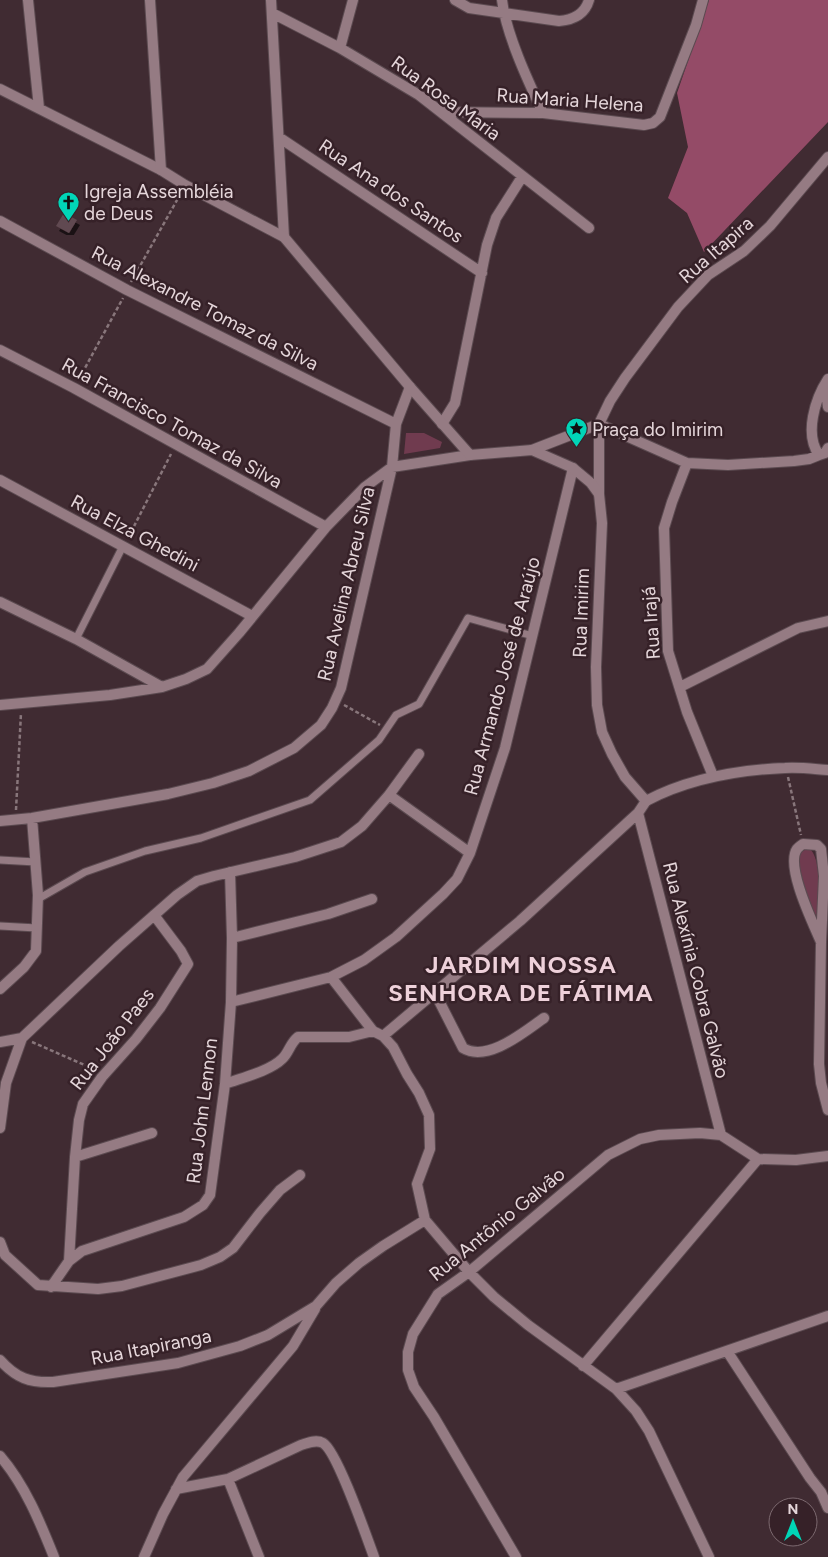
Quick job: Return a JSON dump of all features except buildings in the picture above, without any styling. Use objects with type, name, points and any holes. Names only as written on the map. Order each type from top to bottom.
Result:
[{"type":"street","points":[[28,0],[39,108]]},
{"type":"street","points":[[150,0],[161,170]]},
{"type":"street","points":[[271,0],[284,237]]},
{"type":"street","points":[[340,48],[353,0]]},
{"type":"street","points":[[455,0],[469,8],[559,21],[578,16],[587,7],[589,0]]},
{"type":"street","points":[[502,0],[504,14],[527,78],[543,113]]},
{"type":"street","name":"Rua Maria Helena","points":[[441,112],[543,113],[644,125],[653,123],[660,117],[696,25],[703,0]]},
{"type":"street","name":"Rua Rosa Maria","points":[[272,13],[340,48],[412,91],[589,228]]},
{"type":"street","points":[[0,89],[161,170],[185,185],[284,237],[410,388],[470,455]]},
{"type":"street","name":"Rua Ana dos Santos","points":[[280,138],[482,273]]},
{"type":"street","name":"Rua Itapira","points":[[598,494],[600,424],[610,401],[625,378],[678,307],[708,275],[744,251],[770,226],[828,157]]},
{"type":"street","points":[[442,424],[455,403],[487,245],[496,218],[522,177]]},
{"type":"street","name":"Rua Alexandre Tomaz da Silva","points":[[0,221],[127,290],[396,424]]},
{"type":"street","name":"Rua Francisco Tomaz da Silva","points":[[0,350],[74,388],[326,527]]},
{"type":"street","points":[[826,381],[828,407]]},
{"type":"street","points":[[819,455],[813,448],[813,421],[819,396],[826,381]]},
{"type":"street","name":"Rua Avelina Abreu Silva","points":[[0,821],[32,818],[168,794],[213,783],[248,771],[294,748],[321,725],[342,688],[392,467],[396,424],[410,388]]},
{"type":"street","points":[[0,705],[110,695],[162,687],[207,669],[326,527],[361,492],[392,467],[470,455],[532,450],[600,424],[687,463],[728,465],[794,461],[809,459],[825,453],[828,448]]},
{"type":"street","points":[[532,450],[573,468],[591,483],[598,494]]},
{"type":"street","name":"Rua Irajá","points":[[687,463],[664,528],[668,651],[687,712],[713,776]]},
{"type":"street","name":"Rua Armando José de Araújo","points":[[231,1002],[331,977],[364,960],[396,937],[457,879],[470,853],[505,748],[573,468]]},
{"type":"street","name":"Rua Elza Ghedini","points":[[0,480],[252,616]]},
{"type":"street","name":"Rua Imirim","points":[[598,494],[602,523],[596,667],[597,705],[602,732],[612,754],[625,777],[646,800]]},
{"type":"street","points":[[0,602],[76,639],[162,687]]},
{"type":"street","points":[[680,687],[798,628],[828,621]]},
{"type":"street","points":[[0,1128],[6,1084],[22,1038],[176,895],[197,881],[295,857],[340,842],[362,826],[389,795],[419,754]]},
{"type":"street","points":[[383,1036],[520,921],[638,813],[646,800],[668,789],[713,776],[786,768],[828,770]]},
{"type":"street","points":[[389,795],[470,853]]},
{"type":"street","name":"Rua Alexínia Cobra Galvão","points":[[638,813],[721,1136]]},
{"type":"street","points":[[0,988],[24,968],[36,951],[38,899],[32,818]]},
{"type":"street","points":[[821,942],[798,884],[794,858],[797,849],[803,844],[817,845],[821,849],[823,858],[824,889],[819,1064],[821,1084],[828,1110]]},
{"type":"street","name":"Rua John Lennon","points":[[51,1287],[69,1261],[82,1251],[184,1217],[203,1205],[210,1195],[225,1084],[231,1002],[230,872]]},
{"type":"street","points":[[232,938],[328,914],[372,899]]},
{"type":"street","name":"Rua João Paes","points":[[69,1261],[75,1157],[79,1120],[83,1104],[104,1074],[160,1008],[188,964],[181,951],[154,915]]},
{"type":"street","points":[[331,977],[373,1032],[383,1036],[393,1047],[407,1074],[420,1092],[429,1115],[430,1149],[417,1184],[425,1220],[469,1272],[494,1297],[528,1325],[616,1389],[636,1411],[650,1430],[709,1557]]},
{"type":"street","points":[[435,993],[464,1048],[469,1051],[482,1051],[508,1043],[544,1018]]},
{"type":"street","points":[[225,1084],[271,1066],[282,1059],[291,1044],[298,1037],[349,1037],[373,1032]]},
{"type":"street","points":[[0,1042],[22,1038]]},
{"type":"street","points":[[75,1157],[152,1133]]},
{"type":"street","name":"Rua Antônio Galvão","points":[[516,1557],[434,1417],[414,1387],[408,1370],[408,1352],[413,1334],[438,1294],[469,1272],[608,1155],[640,1139],[659,1135],[700,1133],[721,1136],[758,1158],[796,1160],[828,1156]]},
{"type":"street","points":[[583,1366],[758,1158]]},
{"type":"street","points":[[0,1242],[5,1255],[38,1285],[98,1289],[122,1286],[201,1265],[220,1258],[233,1248],[280,1190],[300,1175]]},
{"type":"street","name":"Rua Itapiranga","points":[[0,1360],[7,1368],[20,1377],[36,1382],[62,1381],[178,1363],[240,1346],[268,1335],[316,1306],[336,1283],[359,1263],[425,1220]]},
{"type":"street","points":[[144,1557],[163,1514],[183,1477],[293,1346],[316,1306]]},
{"type":"street","points":[[616,1389],[828,1316]]},
{"type":"street","points":[[727,1351],[810,1478],[825,1492],[828,1508]]},
{"type":"street","points":[[176,1489],[228,1479],[301,1445],[310,1442],[322,1442],[331,1452],[342,1475],[374,1557]]},
{"type":"street","points":[[0,1456],[12,1470],[35,1511],[54,1557]]},
{"type":"street","points":[[228,1479],[259,1557]]},
{"type":"lane","points":[[76,639],[123,546]]},
{"type":"lane","points":[[38,899],[85,872],[145,851],[201,838],[310,800],[379,740],[396,715],[420,704],[468,618],[533,636]]},
{"type":"lane","points":[[0,860],[36,862]]},
{"type":"lane","points":[[0,926],[37,928]]},
{"type":"path","points":[[74,388],[185,185]]},
{"type":"path","points":[[123,546],[175,444]]},
{"type":"path","points":[[336,700],[387,728]]},
{"type":"path","points":[[16,819],[22,704]]},
{"type":"path","points":[[786,768],[803,844]]},
{"type":"path","points":[[22,1038],[104,1074]]},
{"type":"shaded area","points":[[709,0],[828,0],[828,122],[704,252],[687,213],[668,198],[688,147],[677,93]]},
{"type":"shaded area","points":[[406,433],[424,433],[442,442],[440,448],[404,454]]},
{"type":"shaded area","points":[[809,848],[816,861],[818,871],[818,920],[803,887],[799,870],[800,852]]},
{"type":"place","name":"Igreja Assembléia de Deus","points":[[68,221]]},
{"type":"place","name":"Praça do Imirim","points":[[576,448]]},
{"type":"district","name":"JARDIM NOSSA SENHORA DE FÁTIMA","points":[[521,978]]}]
